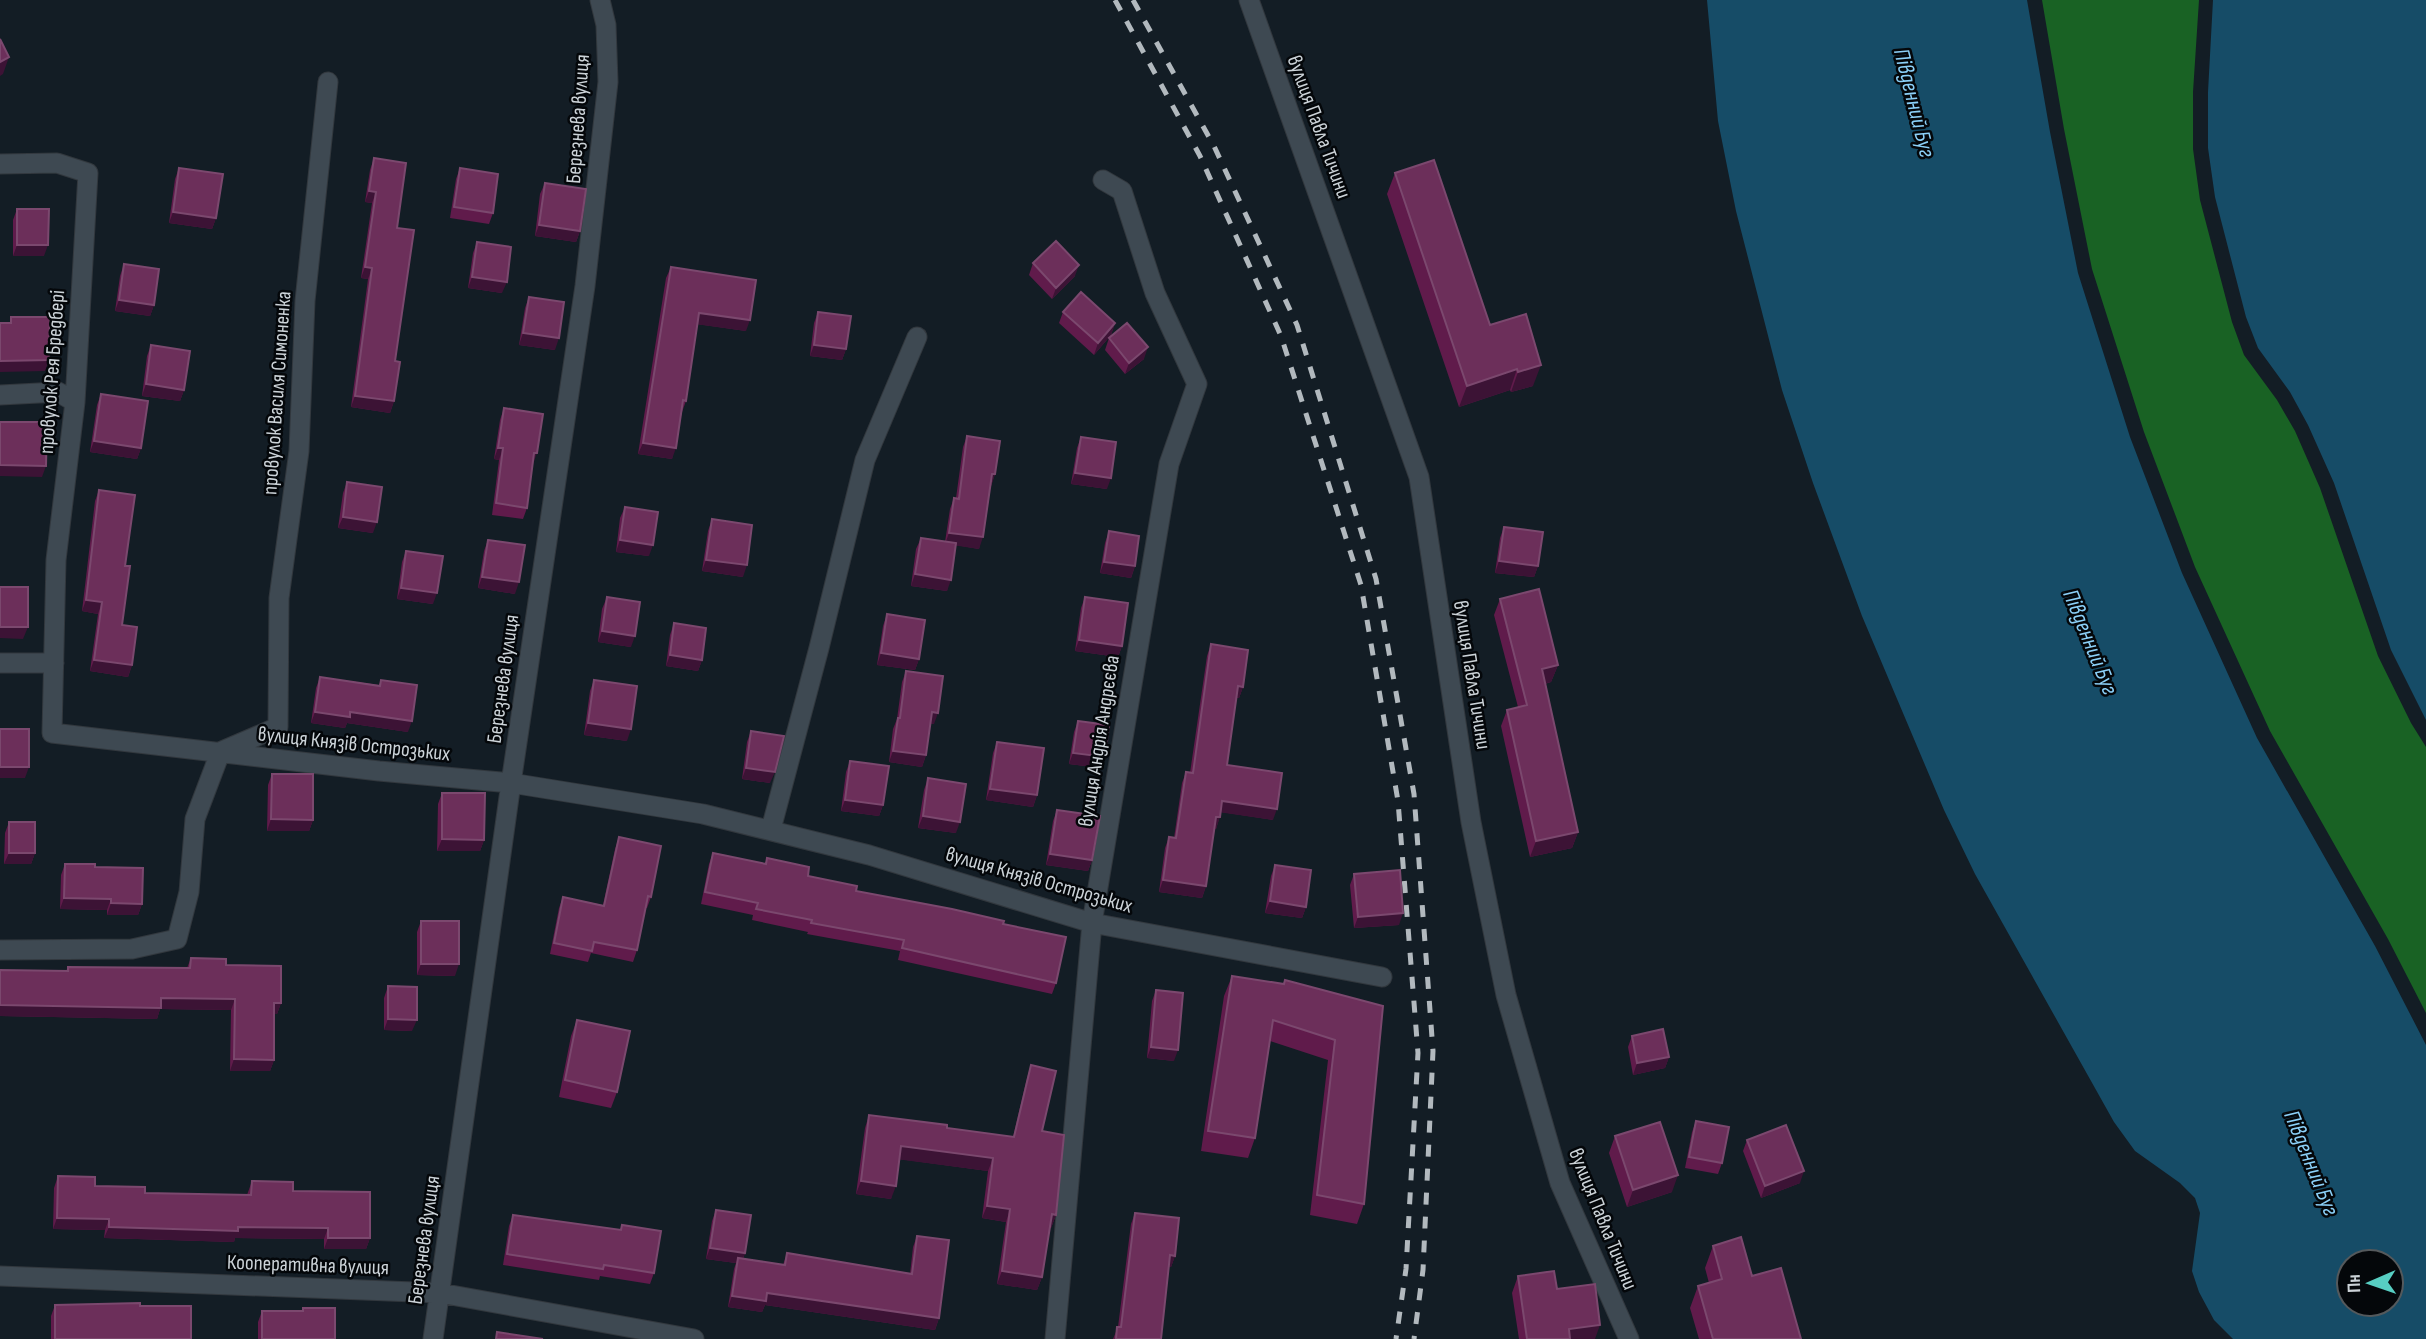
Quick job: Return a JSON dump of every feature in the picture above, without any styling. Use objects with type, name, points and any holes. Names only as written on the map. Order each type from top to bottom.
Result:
[{"type":"street","name":"Березнева вулиця","points":[[433,1339],[511,783],[585,286],[608,82],[606,25],[600,0]]},
{"type":"street","name":"вулиця Павла Тичини","points":[[1249,0],[1419,477],[1471,822],[1506,995],[1560,1183],[1629,1339]]},
{"type":"street","points":[[1257,20],[1260,0]]},
{"type":"street","name":"провулок Василя Симоненка","points":[[220,753],[278,727],[279,598],[299,451],[305,301],[328,82]]},
{"type":"street","name":"провулок Рея Бредбері","points":[[0,164],[57,163],[88,173],[75,402],[56,560],[54,663]]},
{"type":"street","name":"вулиця Андрія Андрєєва","points":[[1055,1339],[1092,923],[1168,464],[1197,384],[1155,293],[1122,191],[1103,180]]},
{"type":"street","points":[[771,829],[819,648],[864,460],[917,337]]},
{"type":"street","points":[[0,395],[58,392],[75,402]]},
{"type":"street","points":[[0,663],[54,663]]},
{"type":"street","name":"вулиця Князів Острозьких","points":[[54,663],[52,733],[379,771],[511,783],[703,814],[869,855],[1092,923],[1382,977]]},
{"type":"street","points":[[0,950],[132,949],[177,939],[189,892],[195,819],[220,753]]},
{"type":"street","name":"Кооперативна вулиця","points":[[0,1276],[440,1293],[694,1339]]},
{"type":"green space","points":[[2042,0],[2199,0],[2193,92],[2193,149],[2200,200],[2232,322],[2244,355],[2277,400],[2295,431],[2320,488],[2378,656],[2426,747],[2426,1013],[2388,939],[2270,731],[2195,567],[2144,432],[2092,269]]},
{"type":"water","name":"Південний Буг","points":[[1707,0],[2027,0],[2078,273],[2130,437],[2182,573],[2257,738],[2375,946],[2426,1045],[2426,1339],[2233,1339],[2214,1320],[2199,1292],[2192,1271],[2200,1213],[2195,1198],[2180,1183],[2135,1151],[2114,1122],[1975,874],[1944,810],[1862,616],[1813,483],[1782,390],[1736,211],[1718,121]]},
{"type":"water","points":[[2213,0],[2426,0],[2426,720],[2391,650],[2334,483],[2308,425],[2290,392],[2258,348],[2246,317],[2215,197],[2208,148]]},
{"type":"building","points":[[0,39],[9,57],[0,62]]},
{"type":"building","points":[[374,158],[406,163],[397,228],[414,230],[395,361],[400,362],[394,401],[355,396],[372,268],[365,267],[376,192],[369,191]]},
{"type":"building","points":[[1434,160],[1490,325],[1526,314],[1541,365],[1518,372],[1517,369],[1467,386],[1395,173]]},
{"type":"building","points":[[179,168],[223,174],[216,218],[173,212]]},
{"type":"building","points":[[460,168],[498,174],[493,213],[454,207]]},
{"type":"building","points":[[545,183],[586,189],[580,231],[539,225]]},
{"type":"building","points":[[17,209],[49,209],[48,245],[17,245]]},
{"type":"building","points":[[1056,241],[1079,265],[1056,288],[1033,263]]},
{"type":"building","points":[[477,242],[511,247],[507,282],[472,277]]},
{"type":"building","points":[[124,264],[159,269],[154,305],[119,300]]},
{"type":"building","points":[[671,267],[756,280],[750,320],[699,313],[676,448],[643,443]]},
{"type":"building","points":[[1081,292],[1115,323],[1098,343],[1063,312]]},
{"type":"building","points":[[529,297],[564,302],[559,338],[523,333]]},
{"type":"building","points":[[818,312],[851,316],[846,349],[814,345]]},
{"type":"building","points":[[11,317],[50,317],[49,360],[0,361],[0,323],[11,323]]},
{"type":"building","points":[[1127,323],[1148,347],[1129,363],[1109,338]]},
{"type":"building","points":[[151,345],[190,351],[184,390],[146,384]]},
{"type":"building","points":[[101,394],[148,401],[141,448],[94,441]]},
{"type":"building","points":[[504,408],[543,414],[537,453],[534,453],[527,508],[496,503],[503,448],[498,448]]},
{"type":"building","points":[[0,422],[47,422],[46,466],[0,465]]},
{"type":"building","points":[[967,436],[1000,441],[995,474],[992,474],[983,537],[949,533],[954,498],[959,499]]},
{"type":"building","points":[[1081,437],[1116,442],[1111,478],[1075,473]]},
{"type":"building","points":[[347,482],[382,487],[377,522],[343,517]]},
{"type":"building","points":[[99,490],[135,495],[125,566],[130,566],[122,625],[137,627],[132,665],[94,660],[102,602],[86,600]]},
{"type":"building","points":[[625,507],[658,512],[653,545],[620,540]]},
{"type":"building","points":[[712,519],[752,525],[747,565],[706,560]]},
{"type":"building","points":[[1504,527],[1543,532],[1538,566],[1499,561]]},
{"type":"building","points":[[1109,531],[1139,536],[1135,566],[1104,562]]},
{"type":"building","points":[[921,538],[956,543],[951,580],[915,574]]},
{"type":"building","points":[[488,540],[525,545],[519,582],[482,577]]},
{"type":"building","points":[[406,551],[443,556],[437,593],[401,588]]},
{"type":"building","points":[[0,587],[28,587],[28,627],[0,627]]},
{"type":"building","points":[[1539,589],[1558,665],[1542,669],[1578,832],[1536,841],[1507,710],[1527,705],[1500,599]]},
{"type":"building","points":[[607,597],[640,602],[635,636],[602,631]]},
{"type":"building","points":[[1085,597],[1128,603],[1122,646],[1079,640]]},
{"type":"building","points":[[887,614],[925,620],[919,659],[881,653]]},
{"type":"building","points":[[674,623],[706,628],[702,660],[670,655]]},
{"type":"building","points":[[1211,644],[1248,650],[1243,687],[1238,686],[1227,765],[1282,773],[1277,809],[1222,801],[1220,817],[1216,817],[1206,886],[1163,880],[1169,837],[1176,838],[1186,772],[1193,773]]},
{"type":"building","points":[[906,671],[943,676],[938,713],[932,712],[926,755],[893,751]]},
{"type":"building","points":[[320,677],[380,686],[381,680],[417,685],[412,721],[350,712],[350,717],[315,712]]},
{"type":"building","points":[[594,680],[637,686],[631,729],[588,723]]},
{"type":"building","points":[[1078,721],[1109,725],[1105,757],[1073,753]]},
{"type":"building","points":[[0,729],[29,729],[29,767],[0,767]]},
{"type":"building","points":[[751,731],[784,736],[775,772],[746,768]]},
{"type":"building","points":[[997,742],[1044,748],[1037,795],[990,789]]},
{"type":"building","points":[[850,761],[889,766],[883,805],[845,800]]},
{"type":"building","points":[[272,774],[313,774],[313,820],[271,819]]},
{"type":"building","points":[[928,778],[966,784],[960,822],[923,816]]},
{"type":"building","points":[[442,793],[485,793],[484,840],[442,839]]},
{"type":"building","points":[[1057,810],[1100,816],[1092,860],[1050,854]]},
{"type":"building","points":[[9,822],[35,822],[35,853],[9,853]]},
{"type":"building","points":[[619,837],[661,846],[637,950],[594,942],[592,951],[554,943],[563,897],[604,906]]},
{"type":"building","points":[[713,853],[766,864],[767,858],[809,867],[808,876],[857,886],[856,891],[952,909],[1004,921],[1003,924],[1066,937],[1056,983],[902,948],[904,940],[811,923],[812,920],[756,909],[758,903],[705,892]]},
{"type":"building","points":[[65,864],[143,868],[142,904],[111,903],[111,899],[64,898]]},
{"type":"building","points":[[1275,865],[1311,870],[1306,907],[1270,901]]},
{"type":"building","points":[[1400,870],[1403,913],[1358,917],[1354,874]]},
{"type":"building","points":[[421,921],[459,921],[459,964],[421,964]]},
{"type":"building","points":[[191,958],[226,959],[226,965],[281,966],[281,1003],[274,1003],[274,1060],[234,1059],[235,999],[161,998],[161,1008],[0,1005],[0,970],[68,971],[68,967],[190,968]]},
{"type":"building","points":[[1232,976],[1284,984],[1285,980],[1383,1006],[1364,1204],[1317,1195],[1335,1040],[1273,1020],[1255,1138],[1208,1131]]},
{"type":"building","points":[[388,986],[417,987],[417,1020],[388,1019]]},
{"type":"building","points":[[1156,990],[1183,993],[1178,1050],[1151,1047]]},
{"type":"building","points":[[577,1020],[630,1031],[617,1092],[565,1080]]},
{"type":"building","points":[[1663,1029],[1669,1057],[1637,1063],[1632,1036]]},
{"type":"building","points":[[1031,1065],[1056,1071],[1042,1131],[1064,1135],[1056,1215],[1052,1214],[1042,1277],[1002,1271],[1010,1209],[987,1206],[993,1158],[901,1146],[896,1186],[861,1181],[869,1115],[1014,1137]]},
{"type":"building","points":[[1696,1121],[1729,1127],[1722,1163],[1689,1157]]},
{"type":"building","points":[[1660,1122],[1678,1175],[1633,1190],[1615,1136]]},
{"type":"building","points":[[1786,1125],[1804,1171],[1765,1186],[1747,1140]]},
{"type":"building","points":[[58,1176],[95,1177],[95,1186],[145,1187],[145,1193],[251,1195],[252,1181],[293,1182],[293,1191],[370,1192],[370,1238],[328,1238],[328,1228],[238,1227],[238,1231],[109,1227],[109,1219],[57,1218]]},
{"type":"building","points":[[716,1210],[751,1215],[745,1253],[710,1248]]},
{"type":"building","points":[[1135,1213],[1179,1218],[1175,1256],[1170,1255],[1161,1339],[1116,1339],[1117,1327],[1121,1327]]},
{"type":"building","points":[[513,1215],[621,1230],[622,1225],[661,1231],[654,1273],[604,1265],[603,1269],[507,1254]]},
{"type":"building","points":[[917,1236],[949,1240],[939,1318],[767,1293],[766,1301],[732,1296],[738,1258],[785,1265],[787,1253],[912,1274]]},
{"type":"building","points":[[1741,1237],[1752,1276],[1781,1268],[1801,1339],[1713,1339],[1698,1286],[1722,1279],[1713,1246]]},
{"type":"building","points":[[1554,1271],[1557,1289],[1595,1284],[1600,1325],[1569,1329],[1570,1339],[1527,1339],[1518,1276]]},
{"type":"building","points":[[140,1303],[140,1306],[191,1306],[191,1339],[55,1339],[55,1305]]},
{"type":"building","points":[[303,1308],[335,1308],[335,1339],[262,1339],[262,1311],[303,1311]]},
{"type":"building","points":[[497,1332],[543,1339],[496,1339]]},
{"type":"railway","points":[[1115,0],[1200,156],[1281,336],[1361,585],[1398,801],[1418,1053],[1406,1269],[1396,1339]]},
{"type":"railway","points":[[1133,0],[1214,146],[1297,325],[1376,579],[1414,794],[1433,1051],[1423,1270],[1414,1339]]}]
